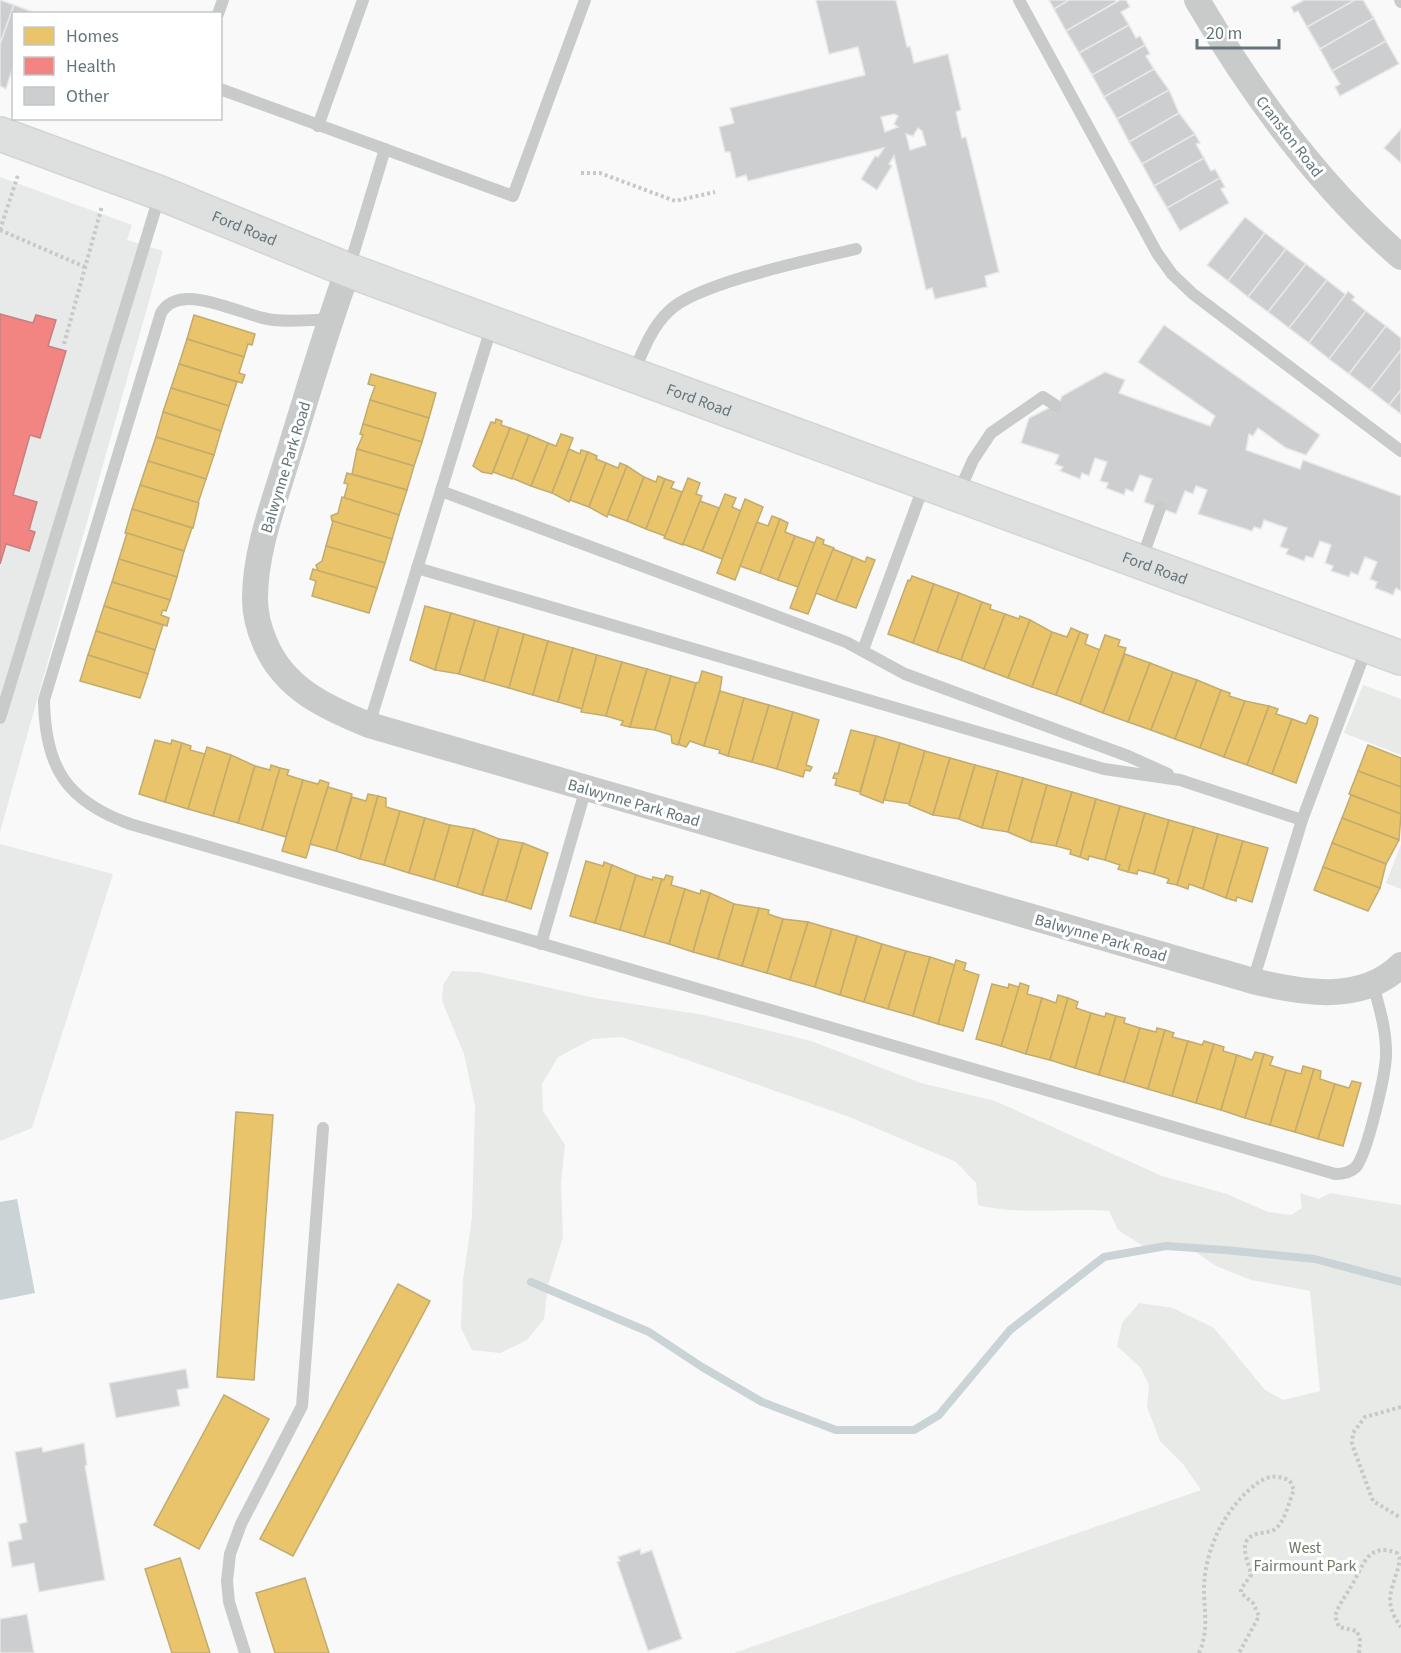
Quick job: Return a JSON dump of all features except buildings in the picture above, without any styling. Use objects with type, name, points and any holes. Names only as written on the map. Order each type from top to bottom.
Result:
[{"type":"main road","name":"Ford Road","points":[[0,134],[160,193],[348,270],[492,324],[1401,658]]},
{"type":"street","name":"Cranston Road","points":[[1197,0],[1245,78],[1280,125],[1352,211],[1401,257]]},
{"type":"street","name":"Balwynne Park Road","points":[[348,270],[330,319],[269,518],[256,576],[257,622],[265,645],[290,681],[329,709],[369,725],[1253,981],[1292,990],[1324,993],[1373,984],[1392,974],[1401,965]]},
{"type":"lane","points":[[318,126],[363,0]]},
{"type":"lane","points":[[222,90],[513,196],[585,0]]},
{"type":"lane","points":[[1019,0],[1157,253],[1172,274],[1193,294],[1401,451]]},
{"type":"lane","points":[[348,270],[385,149]]},
{"type":"lane","points":[[0,718],[160,193]]},
{"type":"lane","points":[[632,375],[658,322],[671,309],[689,297],[714,286],[856,249]]},
{"type":"lane","points":[[330,319],[260,318],[196,299],[179,297],[166,303],[160,313],[44,700],[44,728],[49,752],[60,775],[77,796],[101,814],[1335,1174],[1346,1173],[1356,1166],[1363,1152],[1385,1072],[1385,1031],[1373,984]]},
{"type":"lane","points":[[369,725],[492,324]]},
{"type":"lane","points":[[958,495],[973,460],[991,434],[1043,397],[1055,405]]},
{"type":"lane","points":[[863,650],[925,483]]},
{"type":"lane","points":[[441,491],[863,650],[906,674],[1128,756],[1180,780],[1302,820]]},
{"type":"lane","points":[[1140,562],[1160,508]]},
{"type":"lane","points":[[417,568],[1104,769],[1180,780]]},
{"type":"lane","points":[[1253,981],[1302,820],[1368,646]]},
{"type":"lane","points":[[542,944],[586,788]]},
{"type":"lane","points":[[245,1653],[229,1602],[227,1581],[230,1554],[241,1524],[302,1406],[323,1128]]},
{"type":"path","points":[[581,173],[600,173],[675,201],[715,192]]},
{"type":"path","points":[[18,174],[0,230],[85,267]]},
{"type":"path","points":[[63,344],[102,206]]},
{"type":"path","points":[[1401,1407],[1365,1417],[1353,1433],[1352,1444],[1373,1501],[1401,1518]]},
{"type":"path","points":[[1199,1653],[1205,1637],[1205,1572],[1212,1544],[1241,1497],[1266,1477],[1278,1476],[1290,1481],[1294,1490],[1280,1525],[1274,1530],[1250,1537],[1246,1542],[1245,1549],[1251,1575],[1241,1589],[1241,1593],[1253,1603],[1259,1616],[1239,1653]]},
{"type":"path","points":[[1359,1653],[1359,1634],[1352,1629],[1339,1627],[1335,1616],[1363,1561],[1376,1551],[1392,1551],[1397,1553],[1400,1559],[1391,1586],[1390,1607],[1401,1627]]},
{"type":"shaded area","points":[[0,177],[132,225],[127,240],[163,251],[0,832]]},
{"type":"shaded area","points":[[0,844],[113,874],[32,1128],[0,1141]]},
{"type":"shaded area","points":[[17,1199],[35,1293],[0,1300],[0,1202]]},
{"type":"green space","points":[[1363,685],[1401,699],[1401,755],[1344,733]]},
{"type":"green space","points":[[1401,844],[1401,889],[1386,883]]},
{"type":"green space","name":"West Fairmount Park","points":[[452,971],[479,972],[595,998],[704,1015],[811,1041],[921,1083],[995,1101],[1162,1176],[1227,1194],[1268,1212],[1291,1215],[1302,1208],[1300,1193],[1319,1199],[1330,1193],[1401,1205],[1401,1653],[734,1653],[1201,1490],[1183,1464],[1160,1441],[1147,1407],[1149,1385],[1140,1367],[1117,1346],[1122,1323],[1139,1303],[1173,1308],[1214,1328],[1265,1390],[1283,1400],[1320,1391],[1310,1291],[1251,1280],[1216,1266],[1183,1243],[1143,1246],[1118,1230],[1109,1211],[1027,1211],[978,1205],[976,1183],[956,1162],[852,1118],[622,1037],[592,1039],[558,1057],[542,1084],[543,1111],[565,1145],[561,1183],[563,1237],[548,1285],[544,1319],[527,1340],[500,1353],[472,1350],[461,1328],[463,1280],[472,1217],[475,1106],[464,1054],[442,1001],[443,985]]},
{"type":"waterway","points":[[531,1282],[649,1332],[702,1367],[762,1402],[836,1430],[914,1430],[939,1415],[1010,1330],[1104,1257],[1166,1246],[1225,1250],[1315,1259],[1401,1282]]}]
